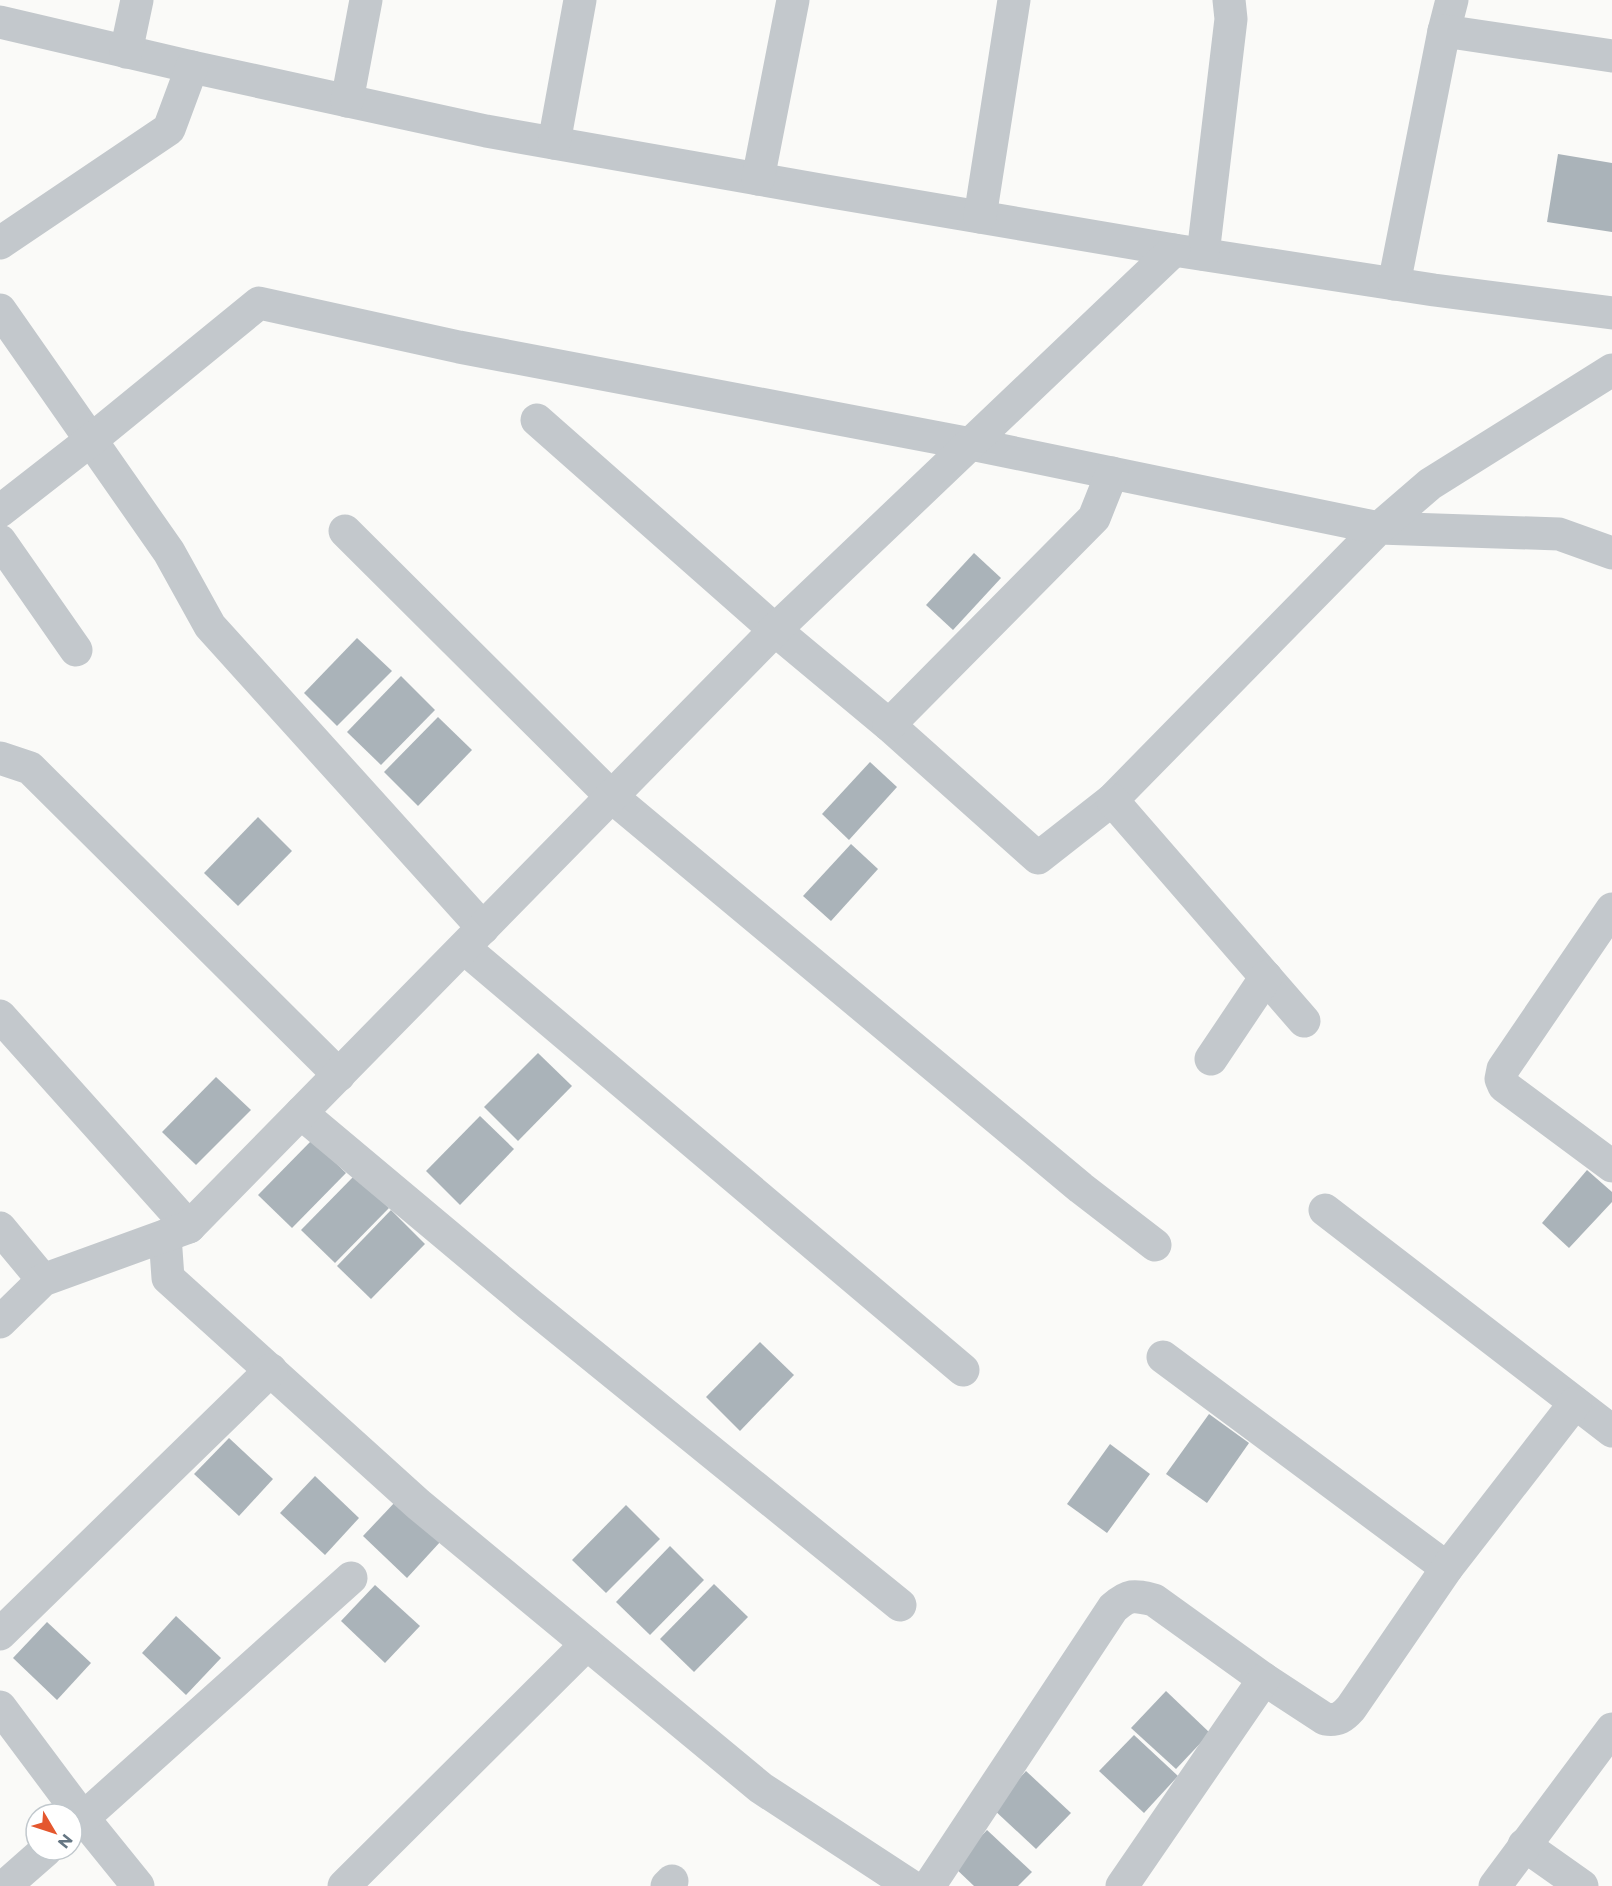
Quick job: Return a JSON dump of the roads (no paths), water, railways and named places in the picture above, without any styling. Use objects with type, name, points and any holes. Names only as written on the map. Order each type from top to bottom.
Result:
[{"type":"street","points":[[126,52],[137,0]]},
{"type":"street","points":[[347,101],[366,0]]},
{"type":"street","points":[[554,143],[580,0]]},
{"type":"street","points":[[758,179],[793,0]]},
{"type":"street","points":[[980,217],[1014,0]]},
{"type":"street","points":[[0,1322],[43,1280],[177,1232],[339,1075],[775,630],[971,444],[1189,252],[1231,19],[1229,0]]},
{"type":"street","points":[[1394,284],[1448,16],[1612,56]]},
{"type":"street","points":[[0,22],[192,67],[486,131],[1189,252],[1394,284],[1612,312]]},
{"type":"street","points":[[0,243],[169,129],[192,67]]},
{"type":"street","points":[[0,511],[259,303],[459,347],[971,444],[1379,528],[1559,534],[1612,553]]},
{"type":"street","points":[[0,310],[169,552],[210,627],[473,938],[963,1370]]},
{"type":"street","points":[[537,420],[1038,858],[1112,800],[1379,528],[1430,484],[1612,370]]},
{"type":"street","points":[[889,726],[1094,518],[1112,473]]},
{"type":"street","points":[[345,531],[612,797],[1081,1188],[1155,1245]]},
{"type":"street","points":[[0,541],[76,650]]},
{"type":"street","points":[[0,758],[30,768],[339,1075]]},
{"type":"street","points":[[1112,800],[1304,1021]]},
{"type":"street","points":[[1612,909],[1503,1069],[1501,1079],[1504,1086],[1612,1166]]},
{"type":"street","points":[[1211,1059],[1266,977]]},
{"type":"street","points":[[0,1016],[177,1232]]},
{"type":"street","points":[[301,1113],[529,1304],[900,1605]]},
{"type":"street","points":[[1325,1210],[1612,1431]]},
{"type":"street","points":[[0,1228],[43,1280]]},
{"type":"street","points":[[177,1232],[168,1278],[418,1504],[761,1788],[912,1886]]},
{"type":"street","points":[[1163,1357],[1447,1568]]},
{"type":"street","points":[[0,1634],[271,1370]]},
{"type":"street","points":[[929,1886],[1113,1608],[1125,1598],[1140,1596],[1154,1600],[1264,1679],[1326,1719],[1334,1720],[1343,1716],[1351,1708],[1447,1568],[1575,1403]]},
{"type":"street","points":[[84,1817],[351,1578]]},
{"type":"street","points":[[344,1886],[587,1644]]},
{"type":"street","points":[[1122,1886],[1264,1679]]},
{"type":"street","points":[[0,1707],[63,1802]]},
{"type":"street","points":[[1494,1886],[1612,1729]]},
{"type":"street","points":[[84,1830],[138,1886]]},
{"type":"street","points":[[1524,1845],[1582,1886]]},
{"type":"street","points":[[5,1886],[32,1862]]}]
